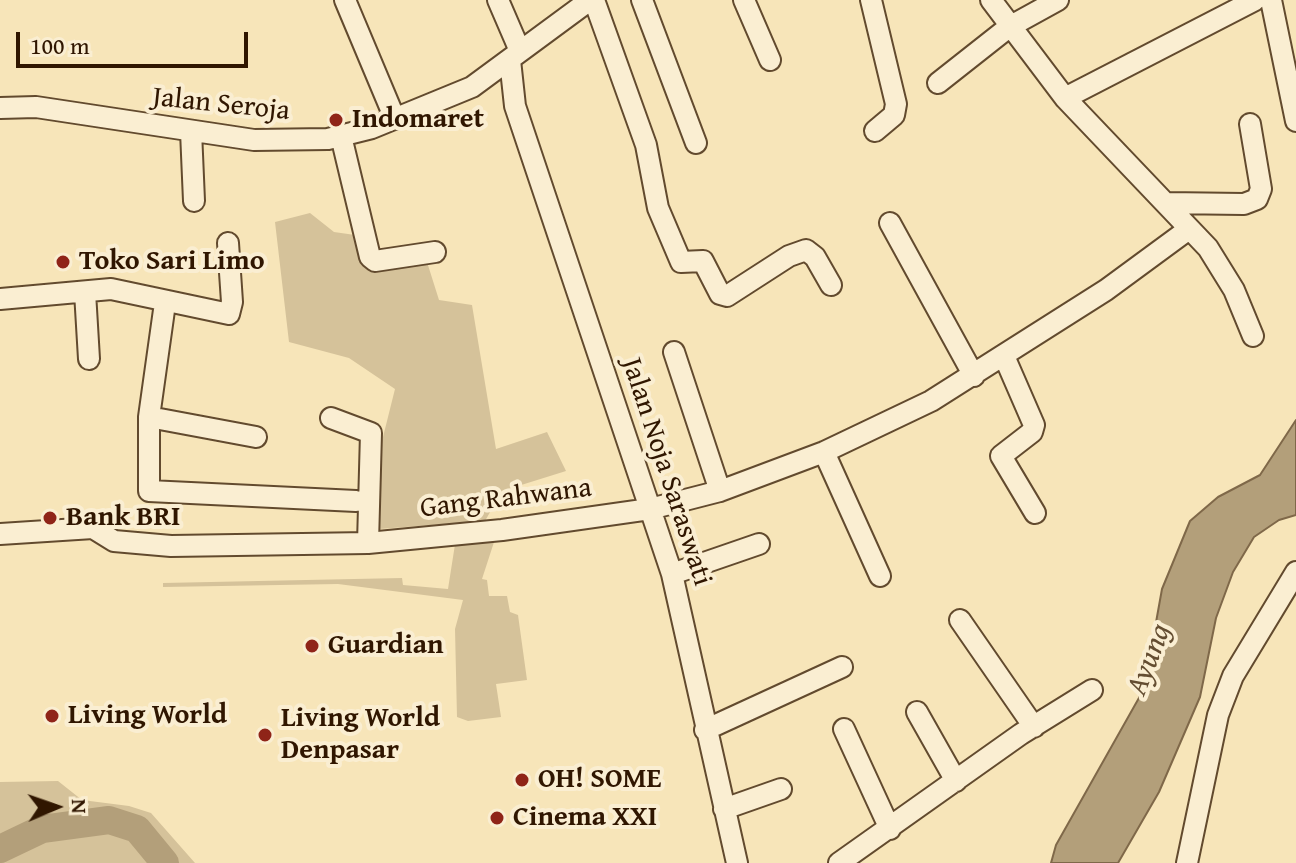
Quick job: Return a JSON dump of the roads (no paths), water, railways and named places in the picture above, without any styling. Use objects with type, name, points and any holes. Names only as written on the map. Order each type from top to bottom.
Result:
[{"type":"street","points":[[345,0],[395,119]]},
{"type":"street","name":"Jalan Noja Saraswati","points":[[498,0],[515,56],[515,106],[672,574],[737,863]]},
{"type":"street","points":[[642,0],[696,143]]},
{"type":"street","points":[[744,0],[770,60]]},
{"type":"street","points":[[871,0],[896,104],[894,115],[875,131]]},
{"type":"street","points":[[991,0],[1065,98],[1208,248],[1228,280],[1253,336]]},
{"type":"street","points":[[938,83],[1009,27],[1058,0]]},
{"type":"street","points":[[1065,98],[1222,7],[1255,0]]},
{"type":"street","points":[[1271,0],[1296,121]]},
{"type":"street","points":[[584,2],[646,145],[658,208],[681,262],[703,261],[720,294],[727,296],[789,256],[806,250],[815,257],[831,285]]},
{"type":"street","name":"Jalan Seroja","points":[[0,108],[36,107],[282,142],[341,136],[395,119],[489,77],[584,2]]},
{"type":"street","name":"Jalan Noja Saraswati","points":[[489,77],[515,106]]},
{"type":"street","points":[[1166,203],[1244,204],[1257,199],[1261,189],[1250,124]]},
{"type":"street","points":[[191,131],[194,201]]},
{"type":"street","points":[[341,136],[370,257],[375,261],[435,252]]},
{"type":"street","points":[[890,223],[974,376]]},
{"type":"street","name":"Gang Rahwana","points":[[0,534],[93,528],[114,541],[171,546],[368,543],[502,530],[650,509],[720,491],[824,452],[931,401],[1128,275],[1189,229]]},
{"type":"street","points":[[0,299],[111,289],[224,314],[232,310],[228,243]]},
{"type":"street","points":[[85,292],[89,359]]},
{"type":"street","points":[[165,303],[149,417],[146,482],[151,492],[356,501]]},
{"type":"street","points":[[674,352],[720,491]]},
{"type":"street","points":[[1004,356],[1034,425],[1032,432],[1001,456],[1035,513]]},
{"type":"street","points":[[149,417],[256,437]]},
{"type":"street","points":[[331,418],[369,429],[371,433],[368,543]]},
{"type":"street","points":[[824,452],[880,576]]},
{"type":"street","points":[[672,574],[759,544]]},
{"type":"street","points":[[1187,863],[1218,715],[1233,676],[1296,572]]},
{"type":"street","points":[[960,620],[1034,727]]},
{"type":"street","points":[[705,730],[842,667]]},
{"type":"street","points":[[839,863],[1092,690]]},
{"type":"street","points":[[917,712],[956,781]]},
{"type":"street","points":[[844,729],[890,829]]},
{"type":"street","points":[[724,809],[781,789]]},
{"type":"water","name":"Ayung","points":[[1296,420],[1296,515],[1279,520],[1254,537],[1233,572],[1216,618],[1200,697],[1159,792],[1118,863],[1051,863],[1056,845],[1144,689],[1162,589],[1190,521],[1218,497],[1260,475]]},
{"type":"waterway","points":[[0,849],[42,829],[109,820],[137,829],[165,863]]},
{"type":"place","name":"Indomaret","points":[[336,120]]},
{"type":"place","name":"Toko Sari Limo","points":[[63,262]]},
{"type":"place","name":"Bank BRI","points":[[50,518]]},
{"type":"place","name":"Guardian","points":[[312,646]]},
{"type":"place","name":"Living World","points":[[52,716]]},
{"type":"place","name":"Living World Denpasar","points":[[265,735]]},
{"type":"place","name":"OH! SOME","points":[[522,780]]},
{"type":"place","name":"Cinema XXI","points":[[497,818]]}]
